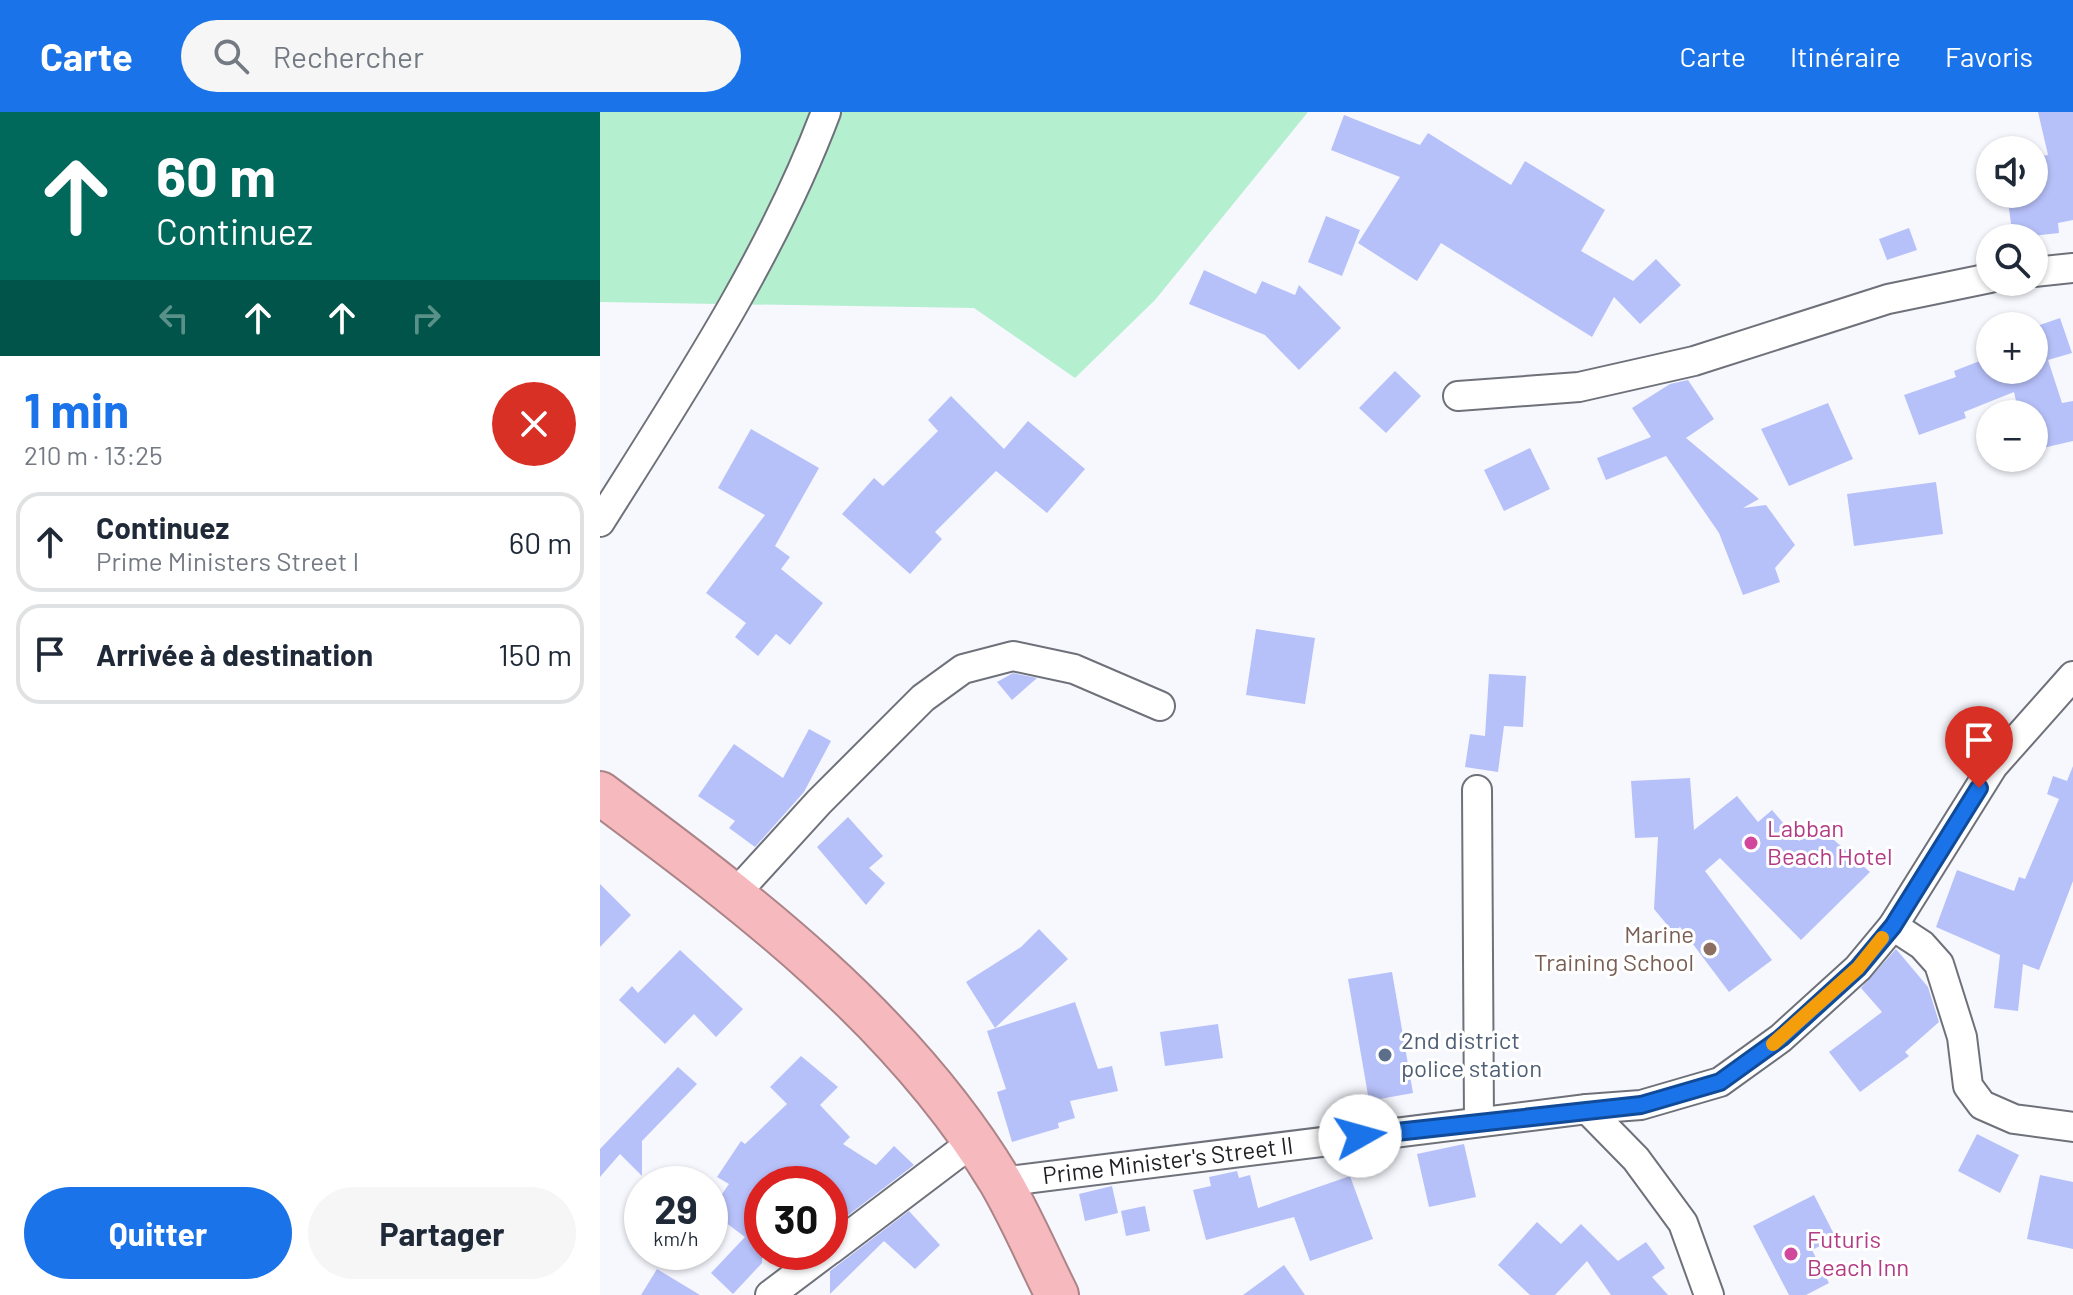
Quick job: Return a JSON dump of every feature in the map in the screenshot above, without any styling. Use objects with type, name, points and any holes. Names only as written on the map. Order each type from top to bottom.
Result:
[{"type":"highway","points":[[600,793],[735,894],[843,990],[913,1066],[974,1141],[1001,1182],[1057,1295]]},
{"type":"street","points":[[600,522],[744,286],[804,172],[826,112]]},
{"type":"street","points":[[2048,271],[2073,268]]},
{"type":"street","points":[[1458,396],[1579,387],[1694,361],[1888,299],[1976,281]]},
{"type":"street","points":[[735,894],[923,698],[963,669],[1013,656],[1074,669],[1160,706]]},
{"type":"street","name":"Prime Minister's Street II","points":[[1001,1182],[1479,1121],[1641,1105],[1720,1082],[1781,1038],[1858,968],[1893,926],[1993,766],[2073,676]]},
{"type":"street","points":[[1477,790],[1479,1121]]},
{"type":"street","points":[[1893,926],[1922,945],[1939,964],[1962,1037],[1968,1086],[1982,1105],[2014,1119],[2073,1127]]},
{"type":"street","points":[[1587,1109],[1636,1159],[1683,1223],[1709,1295]]},
{"type":"street","points":[[848,1236],[974,1141]]},
{"type":"street","points":[[770,1295],[803,1270]]},
{"type":"green space","points":[[600,112],[1308,112],[1155,300],[1075,378],[974,308],[600,302]]},
{"type":"building","points":[[2038,112],[2073,112],[2073,220],[2058,223],[2059,233],[2048,234],[2048,224],[2011,224],[2009,208],[2048,208],[2048,136],[2044,136]]},
{"type":"building","points":[[1344,115],[1420,145],[1428,133],[1511,185],[1525,161],[1605,210],[1581,251],[1633,281],[1656,259],[1681,285],[1640,324],[1614,297],[1592,337],[1441,243],[1417,281],[1358,243],[1400,177],[1331,150]]},
{"type":"building","points":[[1326,216],[1360,230],[1342,276],[1308,262]]},
{"type":"building","points":[[1909,228],[1917,250],[1887,260],[1879,239]]},
{"type":"building","points":[[1204,270],[1256,294],[1262,281],[1295,295],[1299,285],[1341,328],[1299,370],[1265,335],[1189,304]]},
{"type":"building","points":[[2060,318],[2072,353],[2048,360],[2048,322]]},
{"type":"building","points":[[2048,360],[2062,403],[2073,401],[2073,441],[2048,447],[2048,400],[2016,400],[2014,392],[1994,400],[1976,400],[1976,407],[1964,412],[1966,418],[1919,435],[1904,395],[1956,377],[1954,371],[1976,362],[1976,384],[2048,384]]},
{"type":"building","points":[[1395,371],[1421,396],[1386,433],[1359,408]]},
{"type":"building","points":[[1688,380],[1714,419],[1686,438],[1759,499],[1743,508],[1766,505],[1795,545],[1775,568],[1780,582],[1743,595],[1719,533],[1666,456],[1606,480],[1597,458],[1651,437],[1632,408],[1670,384]]},
{"type":"building","points":[[951,396],[1004,449],[1028,421],[1085,469],[1047,513],[996,471],[935,532],[942,539],[910,574],[842,514],[874,478],[883,486],[938,431],[928,420]]},
{"type":"building","points":[[1828,403],[1853,459],[1789,486],[1761,429]]},
{"type":"building","points":[[751,429],[819,468],[775,546],[790,557],[781,569],[823,603],[790,645],[776,634],[758,656],[735,637],[746,623],[706,593],[765,515],[718,488]]},
{"type":"building","points":[[1530,448],[1550,489],[1504,511],[1484,470]]},
{"type":"building","points":[[1936,482],[1943,534],[1854,546],[1847,494]]},
{"type":"building","points":[[1256,629],[1315,638],[1305,704],[1246,695]]},
{"type":"building","points":[[1013,673],[1037,678],[1012,700],[997,682]]},
{"type":"building","points":[[1489,674],[1526,676],[1523,727],[1504,726],[1498,772],[1465,767],[1470,734],[1485,736]]},
{"type":"building","points":[[809,729],[831,741],[804,792],[755,847],[729,828],[735,821],[698,796],[734,744],[783,778]]},
{"type":"building","points":[[2073,766],[2073,881],[2039,970],[2023,964],[2018,1011],[1994,1008],[2000,955],[1936,927],[1957,870],[2014,891],[2019,877],[2025,879],[2059,799],[2047,794],[2053,776],[2067,781]]},
{"type":"building","points":[[1690,778],[1694,830],[1737,796],[1758,822],[1772,810],[1799,841],[1816,824],[1870,872],[1801,940],[1720,858],[1705,871],[1772,960],[1729,992],[1680,927],[1673,932],[1654,909],[1658,837],[1635,838],[1631,781]]},
{"type":"building","points":[[848,817],[883,856],[869,868],[885,883],[866,905],[817,847]]},
{"type":"building","points":[[600,884],[631,915],[600,947]]},
{"type":"building","points":[[1039,929],[1068,959],[995,1028],[966,982],[1021,947]]},
{"type":"building","points":[[1896,949],[1928,987],[1939,1022],[1905,1052],[1909,1056],[1860,1092],[1829,1052],[1882,1012],[1861,988]]},
{"type":"building","points":[[680,950],[743,1009],[716,1037],[694,1014],[665,1044],[619,1000],[632,986],[638,993]]},
{"type":"building","points":[[1392,972],[1413,1093],[1369,1101],[1348,979]]},
{"type":"building","points":[[1075,1002],[1098,1069],[1112,1066],[1118,1091],[1070,1101],[1075,1118],[1058,1123],[1059,1128],[1012,1142],[997,1092],[1006,1089],[987,1031]]},
{"type":"building","points":[[1218,1024],[1223,1058],[1165,1066],[1160,1032]]},
{"type":"building","points":[[801,1056],[838,1087],[820,1105],[850,1137],[843,1144],[876,1165],[894,1146],[914,1165],[848,1215],[848,1166],[744,1166],[744,1236],[728,1224],[728,1166],[724,1166],[741,1141],[745,1144],[787,1104],[770,1087]]},
{"type":"building","points":[[678,1067],[697,1084],[642,1141],[642,1166],[632,1166],[620,1154],[600,1177],[600,1149]]},
{"type":"building","points":[[1977,1134],[2019,1155],[2000,1193],[1958,1171]]},
{"type":"building","points":[[1464,1144],[1476,1197],[1429,1207],[1417,1154]]},
{"type":"building","points":[[1237,1171],[1239,1178],[1250,1175],[1258,1208],[1350,1176],[1373,1239],[1310,1261],[1294,1217],[1206,1240],[1193,1190],[1211,1186],[1209,1177]]},
{"type":"building","points":[[2040,1175],[2073,1182],[2073,1249],[2027,1239]]},
{"type":"building","points":[[1112,1186],[1118,1213],[1085,1221],[1079,1194]]},
{"type":"building","points":[[1814,1195],[1836,1238],[1812,1250],[1829,1283],[1806,1295],[1789,1295],[1753,1226]]},
{"type":"building","points":[[1145,1206],[1150,1231],[1126,1236],[1121,1211]]},
{"type":"building","points":[[909,1211],[940,1245],[915,1269],[884,1241],[830,1294],[830,1271],[848,1270],[848,1257]]},
{"type":"building","points":[[1537,1222],[1561,1244],[1581,1224],[1618,1261],[1646,1242],[1665,1268],[1652,1277],[1668,1295],[1611,1295],[1587,1261],[1555,1295],[1530,1295],[1498,1265]]},
{"type":"building","points":[[744,1238],[744,1270],[755,1270],[733,1294],[711,1273],[714,1270],[728,1270],[728,1255]]},
{"type":"building","points":[[1284,1265],[1305,1295],[1243,1295]]},
{"type":"building","points":[[659,1270],[700,1295],[641,1295]]},
{"type":"slow traffic","points":[[1773,1044],[1858,968],[1882,938]]},
{"type":"place","name":"Labban Beach Hotel","points":[[1751,843]]},
{"type":"place","name":"Marine Training School","points":[[1710,949]]},
{"type":"place","name":"2nd district police station","points":[[1385,1055]]},
{"type":"place","name":"Futuris Beach Inn","points":[[1791,1254]]},
{"type":"route","points":[[1360,1136],[1641,1105],[1720,1082],[1781,1038],[1858,968],[1893,926],[1979,788]]}]
